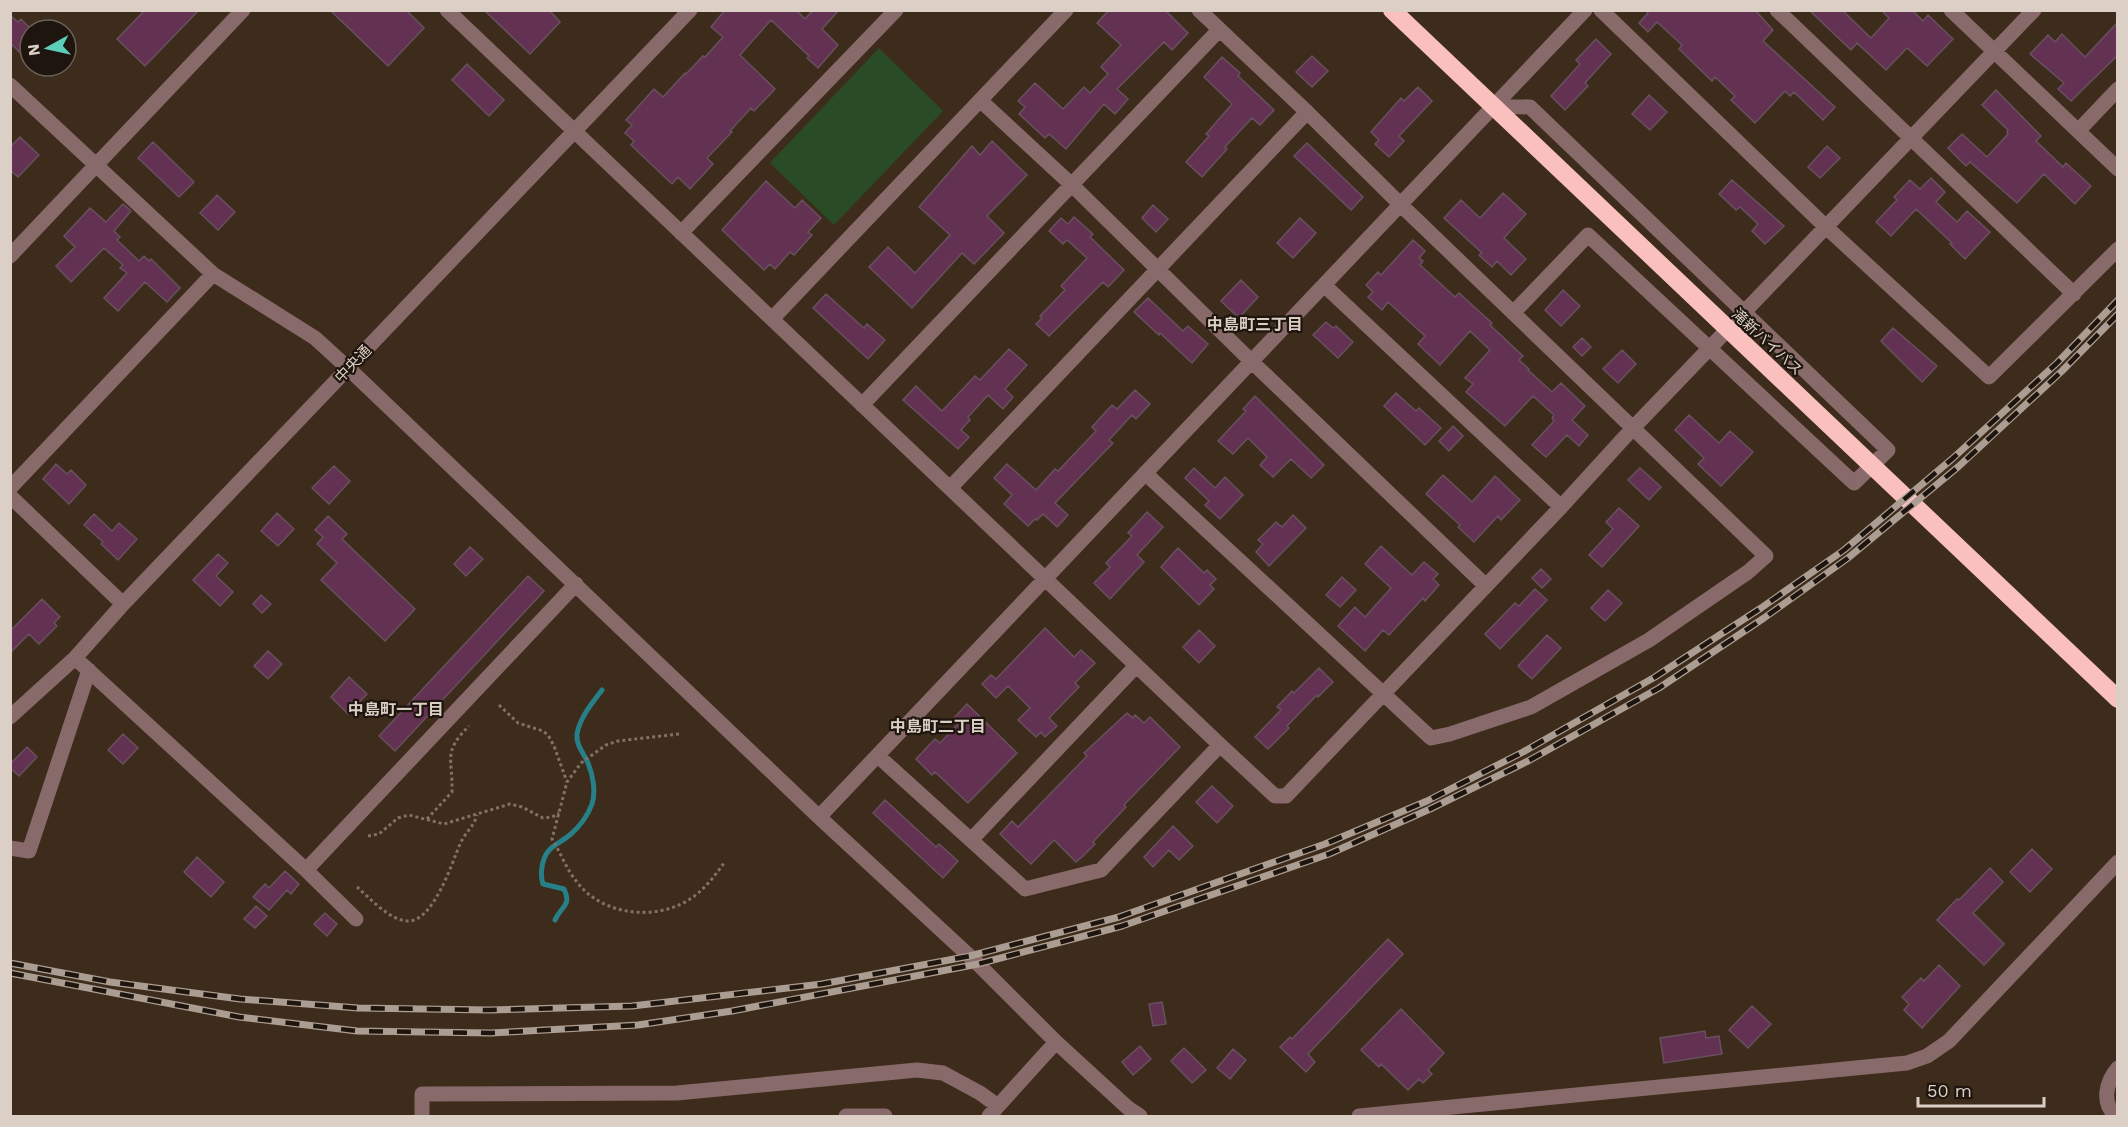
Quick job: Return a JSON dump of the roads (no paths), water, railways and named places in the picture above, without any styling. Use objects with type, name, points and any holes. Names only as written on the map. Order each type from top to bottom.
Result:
[{"type":"highway","name":"滝新バイパス","points":[[1392,10],[2118,699]]},
{"type":"street","points":[[10,256],[243,10]]},
{"type":"street","points":[[447,10],[1275,796],[1286,796],[1710,347],[2034,10]]},
{"type":"street","name":"中央通","points":[[10,717],[75,658],[123,604],[690,10]]},
{"type":"street","points":[[681,233],[896,10]]},
{"type":"street","points":[[772,319],[1066,10]]},
{"type":"street","points":[[1145,473],[1431,738],[1450,734],[1531,707],[1649,640],[1748,572],[1766,556],[1199,10]]},
{"type":"street","points":[[819,817],[1585,10]]},
{"type":"street","points":[[1601,10],[1826,227],[1989,377],[2118,249]]},
{"type":"street","points":[[1777,10],[2074,294]]},
{"type":"street","points":[[1951,10],[2118,169]]},
{"type":"street","points":[[862,405],[1219,30]]},
{"type":"street","points":[[10,85],[213,274],[315,338],[349,369],[819,817],[978,964],[1056,1042],[1128,1108],[1140,1116]]},
{"type":"street","points":[[2078,131],[2118,89]]},
{"type":"street","points":[[981,101],[1486,586]]},
{"type":"street","points":[[1495,106],[1530,107],[1888,450],[1854,483],[1588,235],[1513,313]]},
{"type":"street","points":[[950,488],[1306,112]]},
{"type":"street","points":[[10,488],[213,274]]},
{"type":"street","points":[[1324,285],[1561,507]]},
{"type":"street","points":[[10,496],[123,604]]},
{"type":"street","points":[[306,870],[576,584]]},
{"type":"street","points":[[75,658],[306,870],[356,919]]},
{"type":"street","points":[[971,840],[1136,666]]},
{"type":"street","points":[[10,848],[28,851],[89,670]]},
{"type":"street","points":[[878,756],[1025,889],[1101,870],[1220,745]]},
{"type":"street","points":[[1359,1116],[1908,1063],[1927,1056],[1949,1041],[2118,862]]},
{"type":"street","points":[[422,1116],[422,1094],[677,1093],[917,1070],[943,1073],[980,1093],[994,1111],[1056,1042]]},
{"type":"street","points":[[2112,1115],[2106,1094],[2109,1078],[2118,1068]]},
{"type":"street","points":[[846,1116],[885,1116]]},
{"type":"waterway","points":[[555,920],[567,899],[564,889],[543,884],[542,867],[549,850],[578,827],[592,804],[593,778],[579,746],[577,734],[584,716],[602,690]]},
{"type":"railway","points":[[10,963],[110,982],[240,999],[358,1008],[490,1010],[632,1006],[822,984],[970,956],[1119,917],[1325,844],[1427,801],[1523,752],[1655,677],[1761,608],[1844,550],[1952,459],[2057,363],[2118,300]]},
{"type":"railway","points":[[10,973],[239,1017],[357,1031],[491,1033],[638,1025],[732,1011],[978,964],[1122,926],[1329,854],[1430,809],[1528,761],[1659,688],[1764,618],[1848,558],[1958,467],[2062,371],[2118,314]]},
{"type":"district","name":"中島町三丁目","points":[[1255,324]]},
{"type":"district","name":"中島町一丁目","points":[[396,709]]},
{"type":"district","name":"中島町二丁目","points":[[938,726]]}]
